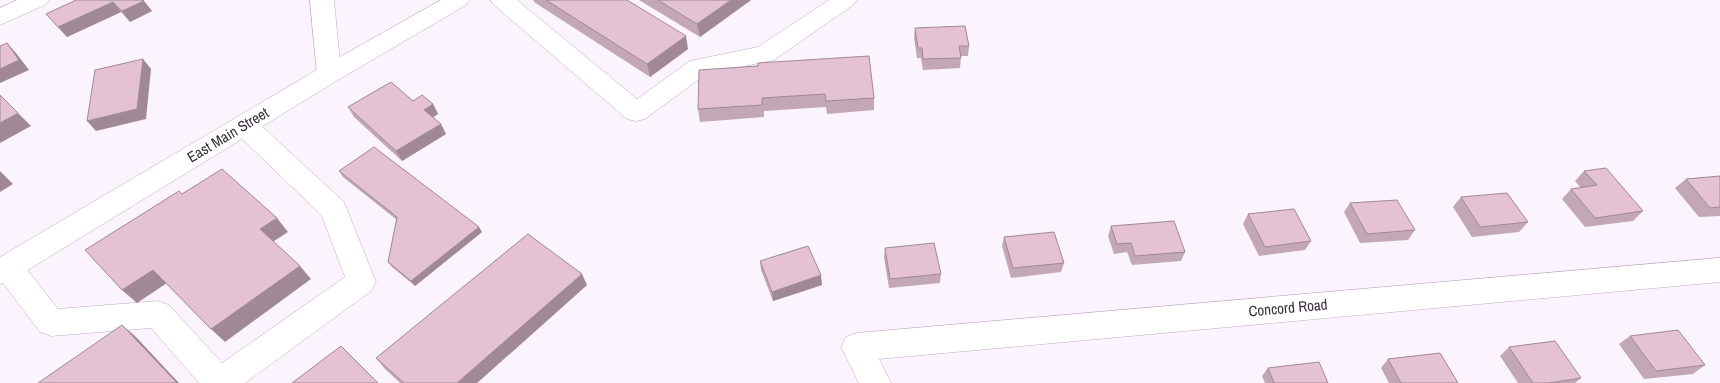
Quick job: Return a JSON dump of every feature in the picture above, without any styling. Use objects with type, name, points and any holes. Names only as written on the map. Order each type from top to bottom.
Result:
[{"type":"main road","points":[[0,18],[36,0]]},
{"type":"main road","points":[[322,0],[329,74]]},
{"type":"main road","name":"East Main Street","points":[[4,269],[329,74],[458,0]]},
{"type":"main road","points":[[502,0],[636,112],[699,67],[765,54],[845,0]]},
{"type":"main road","points":[[4,269],[51,323],[158,314],[220,383],[361,282],[334,210],[244,125]]},
{"type":"main road","name":"Concord Road","points":[[875,383],[857,347],[1720,270]]},
{"type":"building","points":[[76,0],[144,1],[122,11],[113,2],[58,27],[46,14]]},
{"type":"building","points":[[546,0],[627,0],[686,36],[647,64]]},
{"type":"building","points":[[658,0],[731,0],[697,24]]},
{"type":"building","points":[[965,26],[969,46],[959,46],[961,58],[923,59],[922,48],[918,48],[915,28]]},
{"type":"building","points":[[7,43],[19,60],[0,69],[0,46]]},
{"type":"building","points":[[869,56],[874,98],[826,101],[825,94],[762,98],[762,105],[698,109],[699,70],[758,66],[758,63]]},
{"type":"building","points":[[143,59],[137,109],[87,121],[95,70]]},
{"type":"building","points":[[391,82],[413,101],[422,95],[433,104],[424,110],[441,124],[396,151],[348,107]]},
{"type":"building","points":[[0,95],[18,113],[0,123]]},
{"type":"building","points":[[374,147],[479,227],[411,281],[388,262],[397,217],[339,171]]},
{"type":"building","points":[[1606,168],[1643,211],[1595,218],[1571,189],[1597,185],[1584,171]]},
{"type":"building","points":[[222,169],[277,218],[260,229],[300,266],[211,329],[153,270],[122,290],[85,250],[179,191],[182,194]]},
{"type":"building","points":[[1720,176],[1720,207],[1710,208],[1686,179]]},
{"type":"building","points":[[1507,193],[1528,222],[1480,227],[1461,197]]},
{"type":"building","points":[[1397,200],[1415,230],[1367,234],[1350,203]]},
{"type":"building","points":[[1294,209],[1311,241],[1265,247],[1248,214]]},
{"type":"building","points":[[1174,221],[1185,252],[1135,256],[1131,243],[1117,244],[1111,226]]},
{"type":"building","points":[[1054,232],[1064,263],[1013,268],[1004,237]]},
{"type":"building","points":[[528,234],[582,274],[457,383],[404,383],[376,358]]},
{"type":"building","points":[[934,243],[941,274],[890,279],[885,248]]},
{"type":"building","points":[[808,246],[821,275],[772,292],[760,261]]},
{"type":"building","points":[[122,325],[177,383],[38,383]]},
{"type":"building","points":[[1678,330],[1705,365],[1656,371],[1630,336]]},
{"type":"building","points":[[1555,341],[1581,378],[1549,383],[1533,383],[1509,347]]},
{"type":"building","points":[[341,346],[378,383],[292,383]]},
{"type":"building","points":[[1440,353],[1458,383],[1401,383],[1388,359]]},
{"type":"building","points":[[1319,362],[1328,383],[1274,383],[1268,368]]}]
